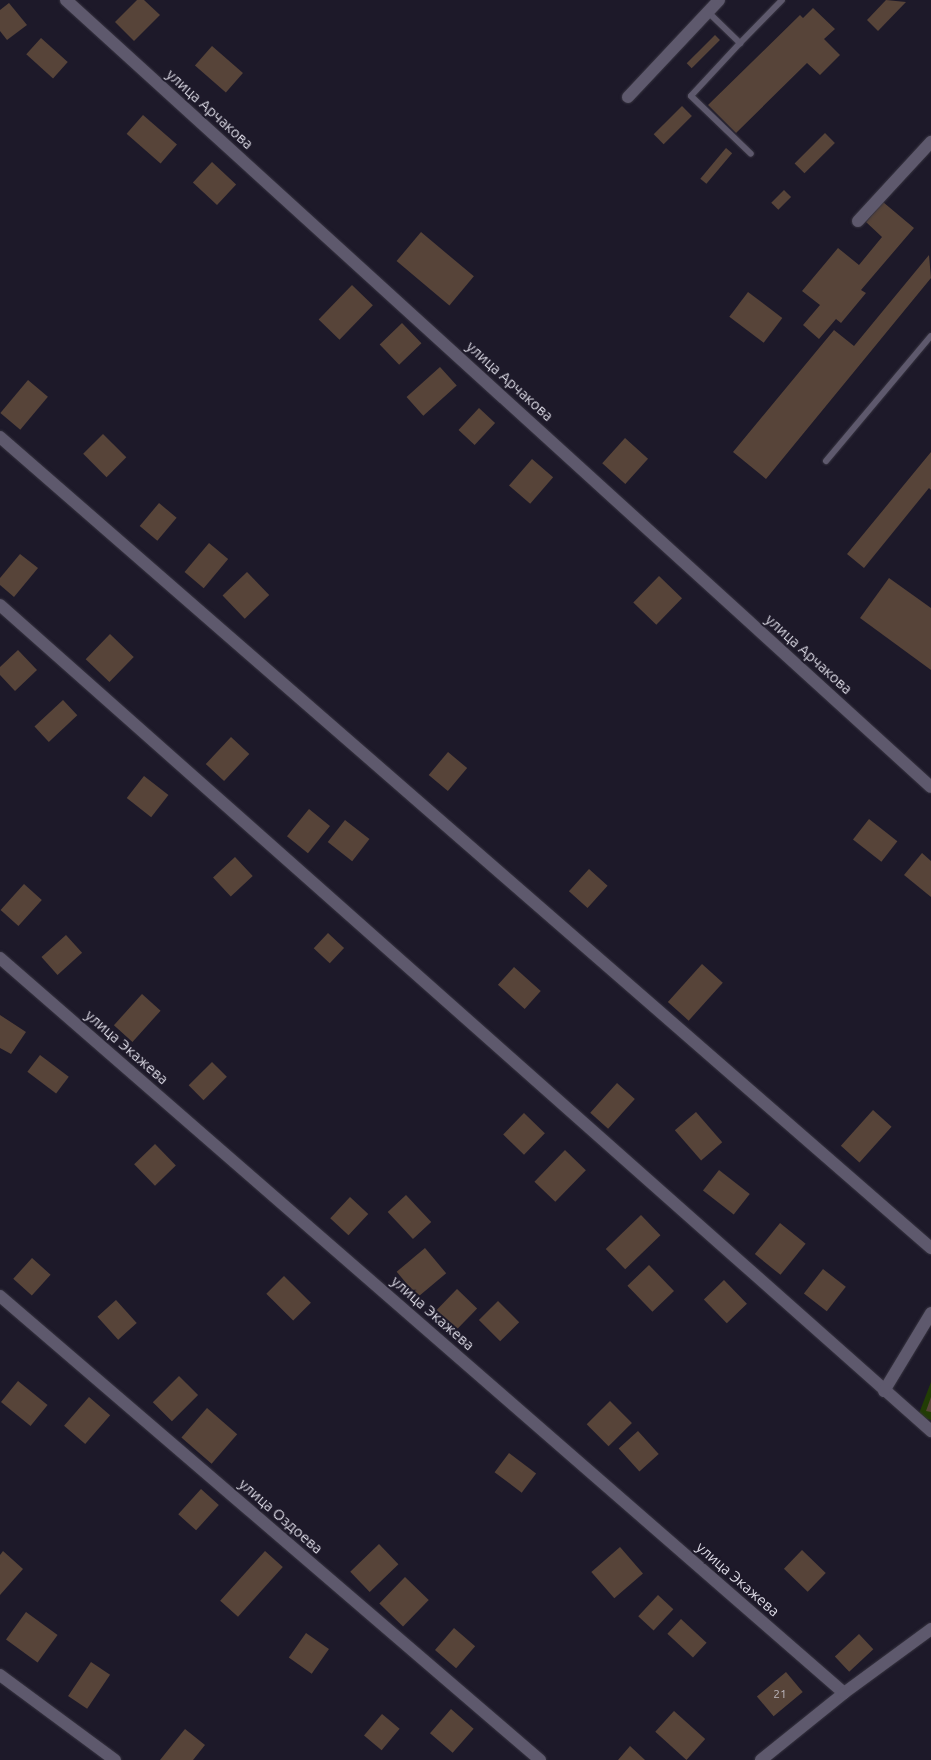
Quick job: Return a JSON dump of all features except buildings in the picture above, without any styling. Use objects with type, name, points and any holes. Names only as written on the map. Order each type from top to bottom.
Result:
[{"type":"street","name":"улица Арчакова","points":[[66,0],[931,787]]},
{"type":"street","points":[[628,97],[719,0]]},
{"type":"street","points":[[858,221],[931,142]]},
{"type":"street","points":[[0,437],[931,1248]]},
{"type":"street","points":[[0,605],[931,1431]]},
{"type":"street","name":"улица Экажева","points":[[0,958],[844,1693]]},
{"type":"street","name":"улица Оздоева","points":[[0,1296],[540,1760]]},
{"type":"street","points":[[884,1391],[931,1313]]},
{"type":"street","points":[[761,1760],[844,1693],[931,1629]]},
{"type":"street","points":[[0,1675],[115,1760]]},
{"type":"lane","points":[[751,154],[691,96],[782,0]]},
{"type":"lane","points":[[708,12],[740,43]]},
{"type":"lane","points":[[826,461],[931,336]]},
{"type":"green space","points":[[931,1382],[931,1420],[918,1416]]}]
